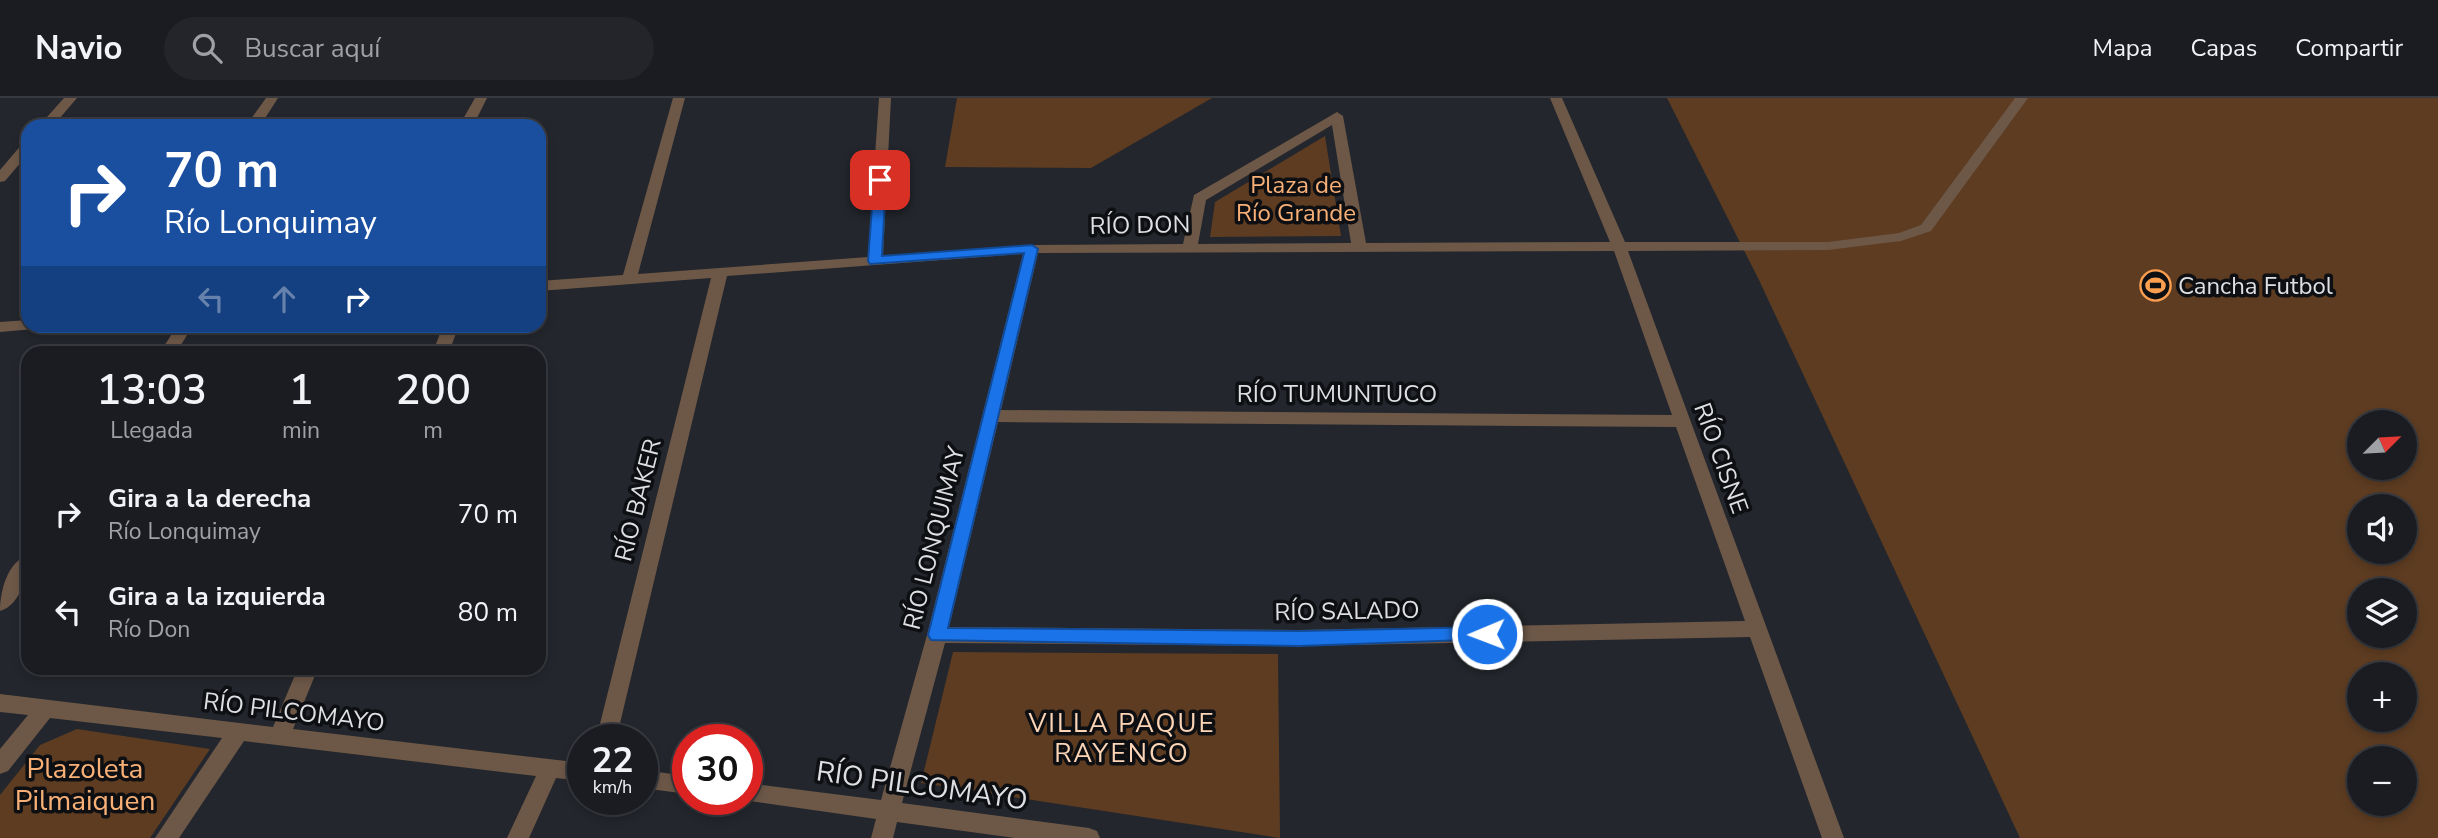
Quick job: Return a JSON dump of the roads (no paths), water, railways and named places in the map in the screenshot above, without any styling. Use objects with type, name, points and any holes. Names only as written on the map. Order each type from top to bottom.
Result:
[{"type":"street","points":[[52,119],[71,98]]},
{"type":"street","points":[[258,119],[272,98]]},
{"type":"street","points":[[470,119],[481,98]]},
{"type":"street","points":[[629,279],[679,98]]},
{"type":"street","points":[[875,261],[885,98]]},
{"type":"street","name":"RÍO CISNE","points":[[1556,98],[1619,246],[1833,838]]},
{"type":"street","name":"RÍO DON","points":[[546,285],[1032,249],[1828,246],[1901,237],[1926,228],[2022,98]]},
{"type":"street","points":[[1190,247],[1199,198],[1337,116],[1359,247]]},
{"type":"street","points":[[0,178],[21,154]]},
{"type":"street","name":"RÍO LONQUIMAY","points":[[882,838],[937,635],[1032,249]]},
{"type":"street","name":"RÍO BAKER","points":[[611,724],[720,272]]},
{"type":"street","points":[[0,327],[21,326]]},
{"type":"street","name":"RÍO TUMUNTUCO","points":[[991,416],[1682,421]]},
{"type":"street","points":[[0,604],[21,572]]},
{"type":"street","name":"RÍO SALADO","points":[[937,635],[1299,638],[1757,629]]},
{"type":"street","points":[[280,736],[305,675]]},
{"type":"street","name":"RÍO PILCOMAYO","points":[[0,703],[567,770]]},
{"type":"street","points":[[0,765],[45,709]]},
{"type":"street","points":[[166,838],[238,732]]},
{"type":"street","points":[[518,838],[550,768]]},
{"type":"street","name":"RÍO PILCOMAYO","points":[[763,794],[1089,838]]},
{"type":"place","name":"Cancha Futbol","points":[[2155,286]]},
{"type":"district","name":"VILLA PAQUE RAYENCO","points":[[1122,738]]},
{"type":"park label","name":"Plaza de Río Grande","points":[[1296,199]]},
{"type":"park label","name":"Plazoleta Pilmaiquen","points":[[85,784]]}]
